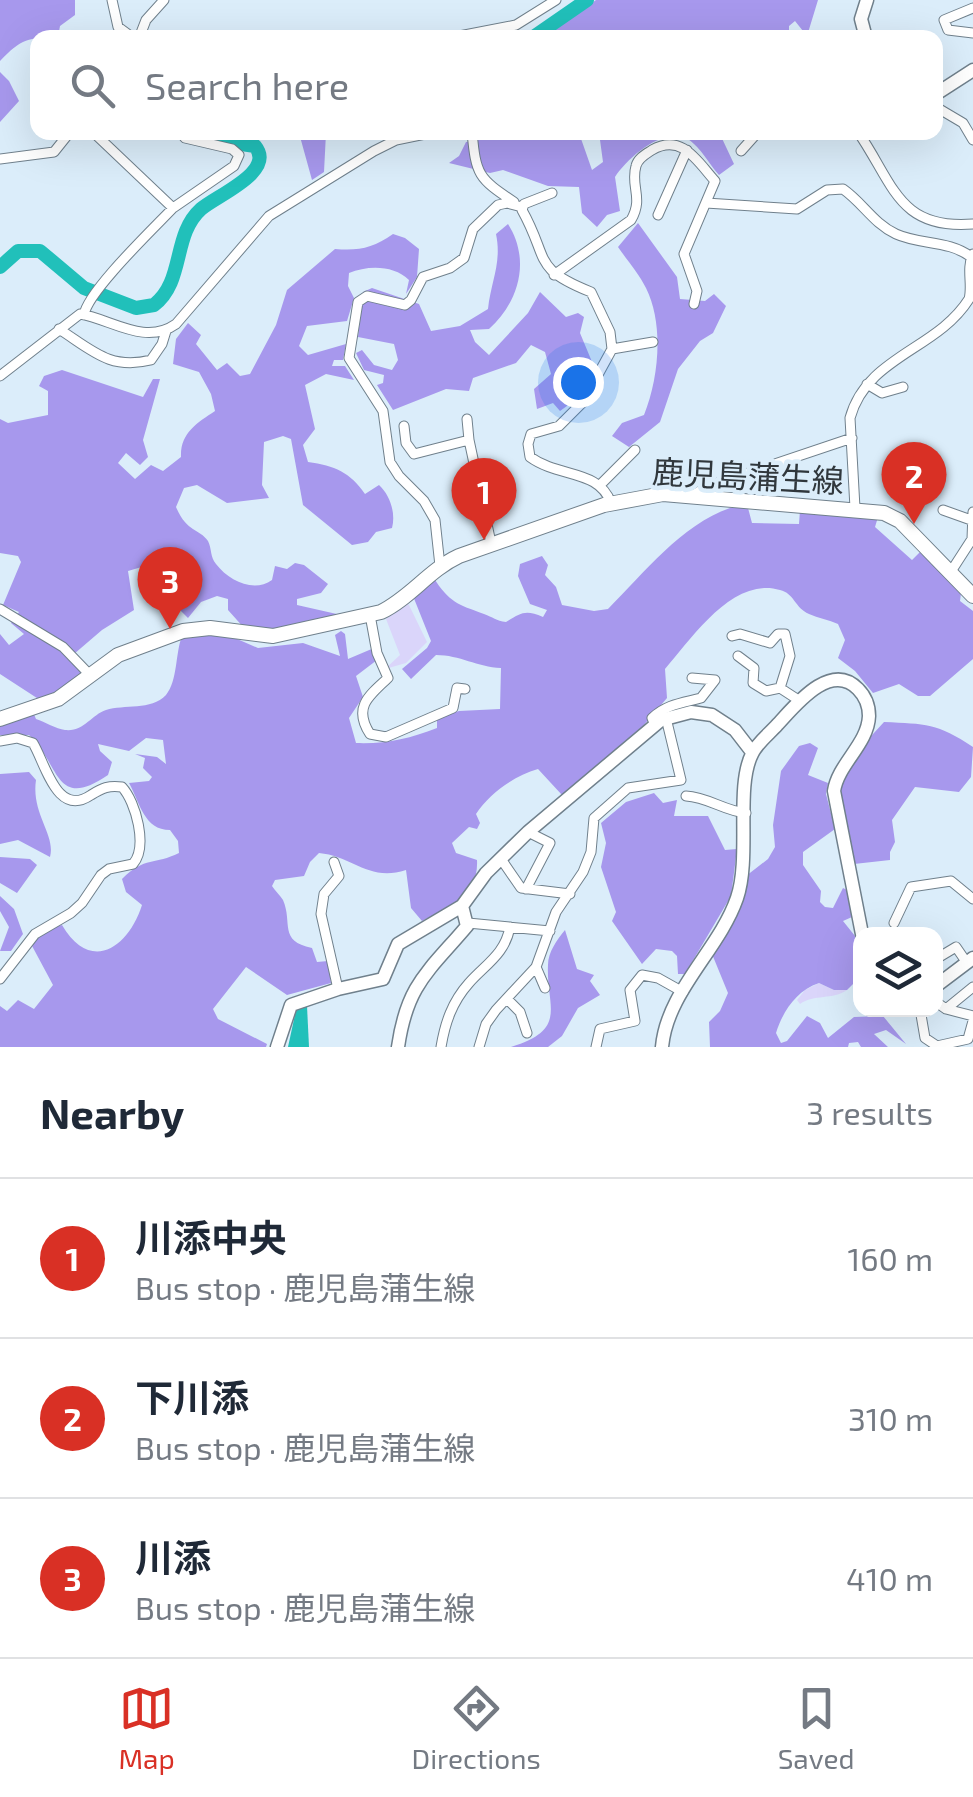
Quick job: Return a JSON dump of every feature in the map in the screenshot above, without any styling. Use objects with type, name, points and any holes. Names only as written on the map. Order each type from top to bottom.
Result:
[{"type":"main road","name":"鹿児島蒲生線","points":[[0,718],[58,699],[127,650],[199,627],[273,636],[370,615],[393,606],[440,566],[491,543],[612,502],[663,494],[884,513],[900,521],[973,596]]},
{"type":"street","points":[[112,0],[118,26],[124,30]]},
{"type":"street","points":[[140,30],[164,0]]},
{"type":"street","points":[[491,30],[516,25],[556,0]]},
{"type":"street","points":[[864,30],[861,20],[867,0]]},
{"type":"street","points":[[973,4],[944,20],[948,30],[973,34]]},
{"type":"street","points":[[943,89],[973,70]]},
{"type":"street","points":[[943,111],[963,124],[972,137]]},
{"type":"street","points":[[0,158],[45,155],[65,140]]},
{"type":"street","points":[[101,140],[173,208]]},
{"type":"street","points":[[0,376],[85,311],[104,284],[173,208],[234,166],[239,155],[232,149],[194,140]]},
{"type":"street","points":[[85,311],[124,330],[166,331],[268,216],[396,140]]},
{"type":"street","points":[[473,140],[475,166],[488,184],[522,207],[534,230],[543,262],[554,275],[591,292],[610,332],[612,350],[583,402],[560,426],[531,434],[530,457],[541,465],[602,484],[612,502]]},
{"type":"street","points":[[741,151],[751,140]]},
{"type":"street","points":[[863,140],[910,210],[932,223],[973,224]]},
{"type":"street","points":[[554,275],[631,220],[637,210],[635,173],[640,158],[671,143],[687,150],[715,181],[684,254],[698,292],[694,304]]},
{"type":"street","points":[[658,215],[687,150]]},
{"type":"street","points":[[706,203],[797,209],[827,190],[843,189],[884,228],[901,237],[954,247],[972,255],[968,267],[972,292],[964,305],[931,339],[886,363],[867,384],[850,418],[855,508]]},
{"type":"street","points":[[440,566],[435,520],[390,462],[383,412],[349,358],[358,302],[367,296],[404,305],[423,277],[450,268],[464,258],[473,230],[498,204],[522,207],[552,193]]},
{"type":"street","points":[[60,329],[111,363],[130,365],[151,360],[166,331]]},
{"type":"street","points":[[612,350],[653,342]]},
{"type":"street","points":[[867,384],[882,393],[903,388]]},
{"type":"street","points":[[468,419],[491,543]]},
{"type":"street","points":[[404,426],[406,444],[414,454],[469,440]]},
{"type":"street","points":[[693,495],[734,477],[852,438]]},
{"type":"street","points":[[602,484],[635,450]]},
{"type":"street","points":[[943,510],[972,516],[972,539],[950,573]]},
{"type":"street","points":[[0,609],[63,648],[90,675]]},
{"type":"street","points":[[370,615],[377,652],[388,678],[364,699],[362,706],[370,734],[386,737],[453,708],[457,688],[465,690]]},
{"type":"street","points":[[732,636],[740,634],[770,643],[778,634],[785,634],[790,656],[780,688]]},
{"type":"street","points":[[738,656],[754,668],[753,682],[766,691],[780,688],[800,701]]},
{"type":"street","points":[[479,1047],[486,1024],[536,967],[556,912],[570,894],[591,852],[594,818],[628,788],[682,780],[660,721],[652,718],[680,701],[701,698],[716,680],[692,678]]},
{"type":"street","points":[[662,1047],[667,1020],[737,898],[752,752],[818,686],[843,681],[856,687],[868,705],[868,726],[837,778],[834,792],[861,927]]},
{"type":"street","points":[[277,1047],[291,1005],[338,988],[384,978],[398,944],[462,906],[486,873],[528,832],[660,721],[691,712],[712,715],[734,730],[752,752]]},
{"type":"street","points":[[0,741],[17,738],[33,743],[59,795],[71,802],[82,801],[103,788],[122,787],[130,796],[140,850],[133,864],[109,868],[71,913],[34,934],[0,980]]},
{"type":"street","points":[[686,796],[711,802],[726,811],[746,813]]},
{"type":"street","points":[[526,889],[550,843],[528,832]]},
{"type":"street","points":[[501,859],[521,888],[570,894]]},
{"type":"street","points":[[334,862],[339,876],[324,894],[321,914],[338,988]]},
{"type":"street","points":[[894,923],[911,887],[951,881],[973,899]]},
{"type":"street","points":[[462,906],[468,923]]},
{"type":"street","points":[[468,923],[550,931]]},
{"type":"street","points":[[398,1047],[406,1008],[420,980],[468,923]]},
{"type":"street","points":[[441,1047],[445,1025],[456,1001],[472,979],[497,957],[510,927]]},
{"type":"street","points":[[943,954],[956,947],[970,960],[943,981]]},
{"type":"street","points":[[536,967],[546,988]]},
{"type":"street","points":[[596,1047],[600,1029],[635,1021],[630,990],[642,975],[658,978],[683,992]]},
{"type":"street","points":[[946,1009],[973,987]]},
{"type":"street","points":[[507,999],[520,1012],[528,1033]]},
{"type":"street","points":[[921,1017],[925,1038],[937,1046],[968,1040],[973,1019],[943,1007]]},
{"type":"shaded area","points":[[0,0],[75,0],[75,15],[59,30],[30,30],[30,40],[0,61]]},
{"type":"shaded area","points":[[596,0],[818,0],[809,30],[802,30],[795,21],[789,30],[555,30]]},
{"type":"shaded area","points":[[0,72],[19,101],[0,122]]},
{"type":"shaded area","points":[[301,140],[326,140],[324,172],[312,180]]},
{"type":"shaded area","points":[[479,140],[581,140],[592,170],[603,162],[600,140],[658,140],[640,151],[615,177],[620,211],[607,215],[597,227],[582,213],[579,187],[548,186],[503,170],[490,173],[449,163],[459,156],[466,142]]},
{"type":"shaded area","points":[[687,140],[723,140],[734,164],[719,175]]},
{"type":"shaded area","points":[[638,223],[677,277],[680,299],[705,301],[714,294],[726,306],[713,333],[700,341],[678,369],[660,422],[629,447],[612,436],[622,423],[644,415],[657,351],[652,302],[618,247]]},
{"type":"shaded area","points":[[508,224],[519,252],[518,280],[508,306],[489,329],[470,330],[475,342],[489,355],[528,313],[540,292],[566,317],[578,313],[584,317],[580,333],[595,369],[588,381],[560,411],[553,403],[537,409],[534,389],[551,374],[545,352],[531,345],[516,363],[473,378],[469,391],[446,389],[393,410],[377,385],[383,383],[384,375],[364,370],[356,353],[362,350],[374,365],[392,370],[398,360],[394,344],[358,337],[363,292],[372,288],[419,304],[431,331],[460,326],[488,309],[497,263],[496,234]]},
{"type":"shaded area","points":[[393,234],[419,249],[417,277],[406,294],[409,280],[396,271],[372,268],[349,273],[348,286],[354,298],[347,321],[307,326],[299,346],[308,355],[346,344],[343,360],[334,360],[332,366],[345,366],[354,380],[326,374],[305,385],[315,429],[303,445],[308,462],[341,471],[365,494],[379,485],[391,505],[392,528],[376,532],[368,542],[352,545],[303,505],[291,439],[283,436],[264,442],[262,485],[269,498],[227,503],[197,485],[184,488],[176,507],[184,521],[208,541],[213,559],[228,576],[250,585],[265,584],[272,580],[275,566],[287,569],[295,563],[304,565],[328,584],[321,593],[297,599],[297,605],[350,617],[276,631],[245,629],[228,610],[228,599],[217,596],[201,602],[188,618],[177,607],[153,601],[145,566],[128,571],[134,610],[74,654],[83,677],[40,700],[0,674],[0,634],[9,645],[24,634],[11,623],[19,612],[3,605],[21,562],[18,556],[0,553],[0,419],[8,423],[48,415],[48,391],[39,386],[44,376],[62,370],[143,397],[153,379],[160,379],[143,440],[148,457],[140,465],[126,453],[118,463],[135,479],[151,465],[163,471],[181,457],[183,441],[191,429],[215,411],[199,372],[173,364],[176,339],[188,323],[201,335],[196,344],[217,370],[227,363],[240,376],[250,374],[276,325],[287,290],[335,249],[366,248]]},
{"type":"shaded area","points":[[730,508],[748,508],[752,523],[799,524],[800,510],[878,517],[875,527],[912,560],[921,551],[961,593],[960,601],[973,611],[973,659],[930,696],[918,696],[899,684],[873,693],[838,658],[845,640],[838,624],[804,611],[780,590],[746,592],[715,613],[665,669],[667,698],[643,726],[562,795],[538,769],[512,781],[488,799],[476,814],[480,823],[477,829],[469,827],[452,843],[456,853],[477,860],[468,892],[452,905],[422,921],[411,908],[406,870],[381,873],[319,853],[304,876],[275,880],[272,886],[283,900],[291,936],[312,948],[317,962],[328,961],[331,983],[287,995],[246,967],[213,1009],[218,1019],[267,1044],[266,1047],[0,1047],[0,1006],[7,1011],[18,1000],[34,1009],[53,985],[31,944],[45,930],[62,925],[84,948],[107,950],[128,933],[142,905],[126,892],[122,879],[144,864],[179,853],[178,841],[170,830],[149,820],[129,783],[149,781],[152,777],[143,768],[145,758],[135,754],[157,757],[166,764],[163,740],[146,738],[129,751],[98,744],[112,762],[108,775],[77,788],[60,779],[29,735],[0,735],[0,722],[33,712],[36,719],[72,730],[106,710],[160,700],[173,682],[182,636],[194,632],[228,635],[258,648],[303,643],[340,656],[335,635],[341,631],[345,634],[348,659],[374,648],[377,660],[356,676],[363,697],[349,718],[356,743],[387,742],[417,735],[437,728],[437,718],[459,711],[500,709],[501,668],[436,655],[411,679],[402,669],[431,641],[413,596],[433,577],[455,601],[497,620],[506,622],[527,613],[543,617],[547,610],[530,604],[518,576],[520,564],[542,556],[548,565],[545,575],[556,587],[562,605],[594,611],[608,609],[679,538]]},
{"type":"shaded area","points":[[407,601],[427,642],[406,663],[385,669],[400,655],[386,619]]},
{"type":"shaded area","points":[[884,722],[931,726],[961,739],[973,747],[971,777],[959,792],[915,787],[892,820],[895,842],[890,860],[854,864],[840,796],[841,769]]},
{"type":"shaded area","points":[[810,743],[818,748],[808,775],[828,783],[826,794],[835,829],[803,852],[803,865],[821,891],[820,902],[825,907],[833,908],[843,888],[847,890],[852,917],[843,921],[853,934],[853,984],[847,990],[834,990],[819,983],[804,991],[787,1010],[776,1033],[781,1043],[787,1041],[807,1016],[820,1023],[828,1038],[854,1017],[884,1017],[906,1044],[886,1030],[874,1034],[888,1047],[861,1047],[858,1042],[849,1043],[848,1047],[710,1047],[709,1022],[720,1011],[728,993],[712,954],[746,876],[768,859],[775,847],[773,825],[781,771],[799,746]]},
{"type":"shaded area","points":[[29,772],[36,780],[37,803],[50,840],[50,857],[18,840],[0,844],[0,774]]},
{"type":"shaded area","points":[[654,793],[663,803],[677,800],[674,816],[708,816],[725,850],[737,849],[731,896],[685,974],[678,974],[677,956],[672,951],[656,949],[642,964],[612,921],[616,912],[601,867],[606,843],[601,823],[626,802]]},
{"type":"shaded area","points":[[0,857],[30,859],[37,865],[17,893],[0,883]]},
{"type":"shaded area","points":[[0,896],[14,909],[23,934],[11,951],[0,951],[9,927],[0,911]]},
{"type":"shaded area","points":[[565,930],[577,969],[594,975],[590,981],[600,995],[578,1008],[562,1036],[548,1047],[511,1047],[541,1033],[548,1024],[548,960]]},
{"type":"shaded area","points":[[819,983],[834,990],[847,990],[800,1004],[797,1000],[805,990]]},
{"type":"shaded area","points":[[307,1006],[309,1047],[288,1047],[296,1010]]},
{"type":"waterway","points":[[544,30],[587,0]]},
{"type":"waterway","points":[[0,267],[18,251],[40,251],[84,288],[136,308],[154,305],[170,284],[192,220],[258,165],[255,146],[215,140]]},
{"type":"place","name":"下川添","points":[[914,524]]},
{"type":"place","name":"川添中央","points":[[484,540]]},
{"type":"place","name":"川添","points":[[170,629]]}]
